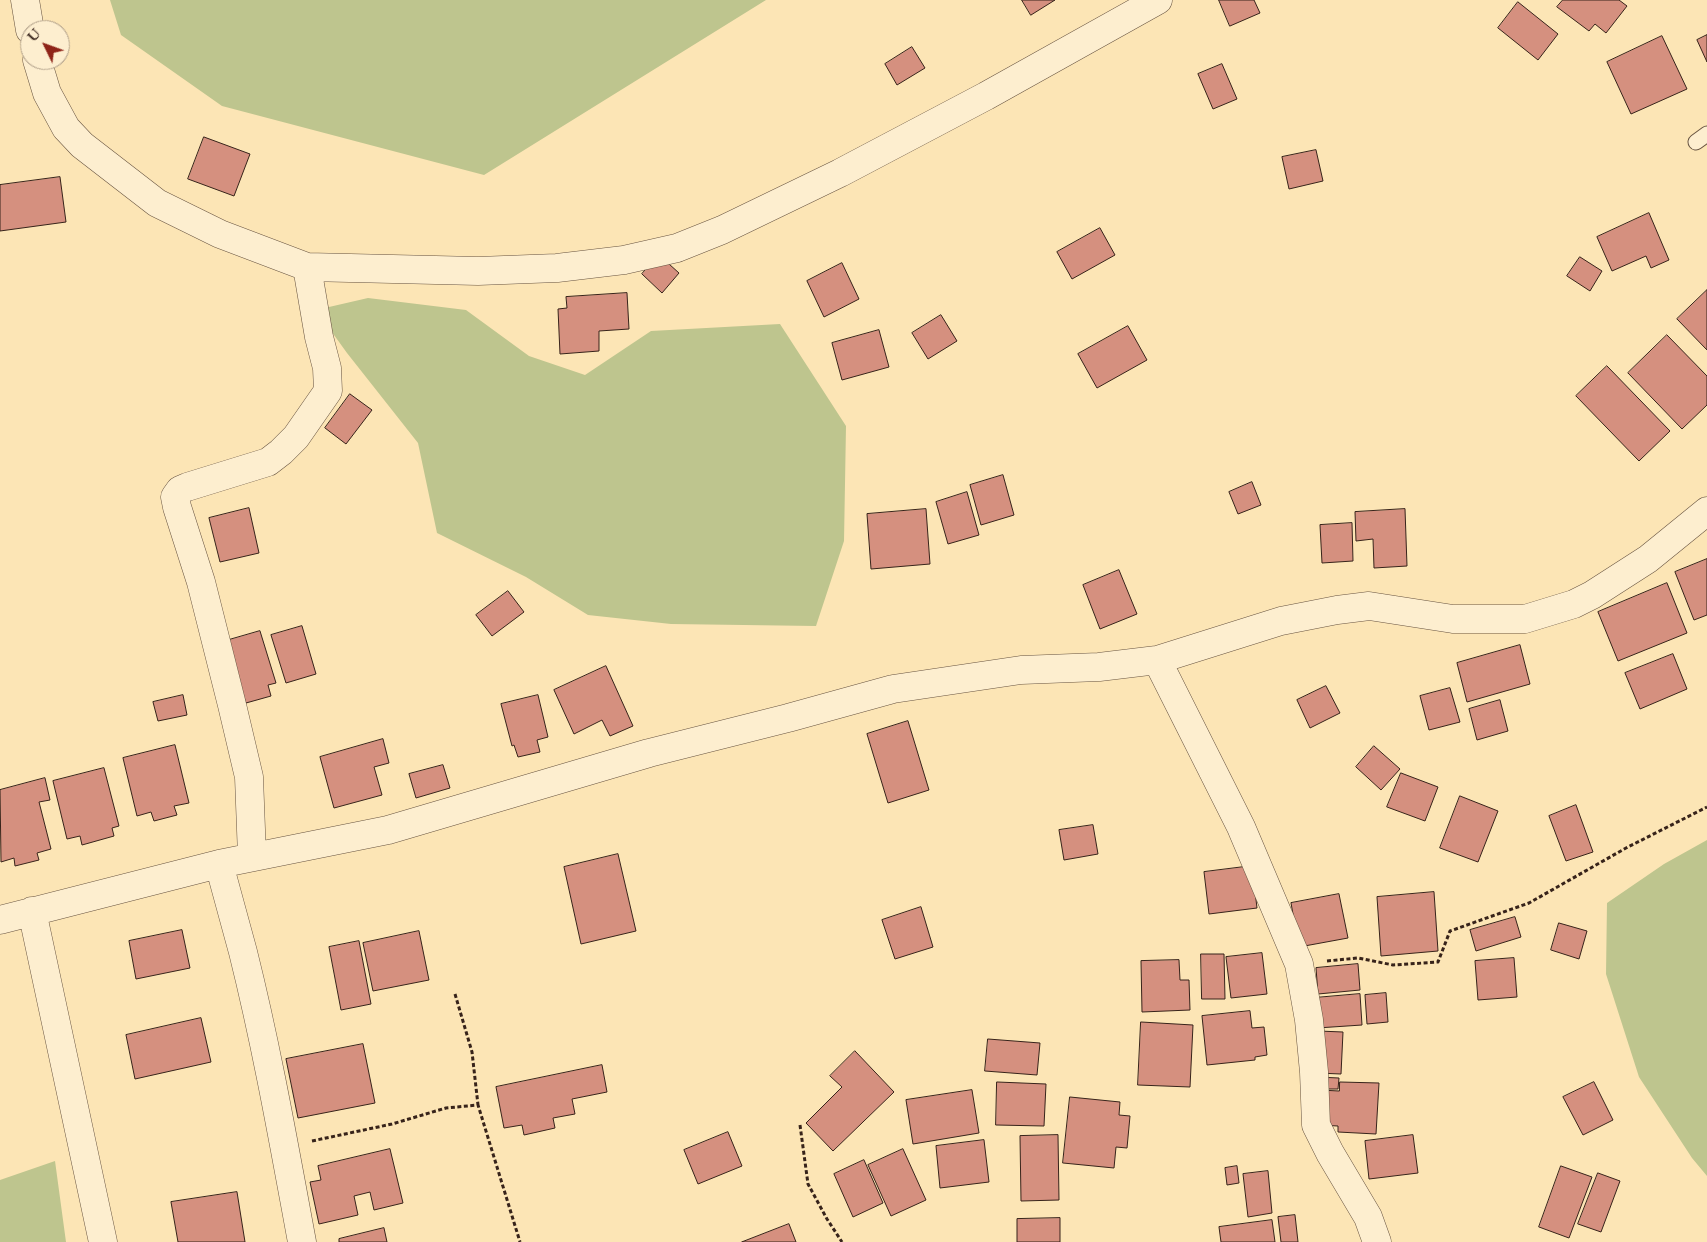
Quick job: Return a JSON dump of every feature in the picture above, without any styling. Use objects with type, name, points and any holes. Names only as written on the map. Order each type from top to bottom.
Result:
[{"type":"street","points":[[26,0],[29,20]]},
{"type":"street","points":[[40,70],[47,93],[66,128],[82,145],[157,203],[220,234],[307,267],[478,271],[557,268],[624,260],[676,248],[722,230],[840,173],[986,96],[1158,0]]},
{"type":"street","points":[[252,856],[248,776],[201,582],[175,499],[180,490],[268,462],[296,438],[328,391],[328,368],[319,337],[307,267]]},
{"type":"street","points":[[0,920],[252,856],[388,830],[649,754],[893,689],[1021,670],[1100,667],[1157,660],[1281,621],[1369,606],[1454,619],[1525,619],[1574,604],[1592,595],[1641,564],[1707,511]]},
{"type":"street","points":[[1157,660],[1241,827],[1299,964],[1309,1020],[1314,1072],[1316,1125],[1330,1153],[1368,1217],[1377,1242]]},
{"type":"street","points":[[219,864],[243,952],[284,1146],[302,1242]]},
{"type":"street","points":[[32,911],[103,1242]]},
{"type":"path","points":[[1299,964],[1358,958],[1393,965],[1438,962],[1450,931],[1529,903],[1626,848],[1707,807]]},
{"type":"path","points":[[455,994],[472,1052],[478,1105],[520,1242]]},
{"type":"path","points":[[284,1146],[349,1135],[446,1108],[478,1105]]},
{"type":"path","points":[[800,1125],[808,1184],[842,1242]]},
{"type":"green space","points":[[110,0],[766,0],[484,175],[222,106],[121,35]]},
{"type":"green space","points":[[368,298],[466,310],[529,356],[585,375],[651,331],[780,324],[846,426],[844,541],[816,626],[671,624],[588,615],[526,577],[437,533],[418,443],[347,353],[316,310]]},
{"type":"green space","points":[[1707,840],[1707,1176],[1692,1158],[1639,1077],[1606,974],[1607,903],[1664,864]]},
{"type":"green space","points":[[55,1161],[66,1242],[0,1242],[0,1180]]},
{"type":"building","points":[[1022,0],[1055,0],[1031,15]]},
{"type":"building","points":[[1219,0],[1254,0],[1260,13],[1230,26]]},
{"type":"building","points":[[1563,0],[1619,0],[1627,6],[1606,33],[1595,24],[1589,31],[1557,7]]},
{"type":"building","points":[[1518,2],[1558,34],[1538,60],[1498,28]]},
{"type":"building","points":[[1707,35],[1707,62],[1697,40]]},
{"type":"building","points":[[1662,36],[1687,89],[1631,114],[1607,62]]},
{"type":"building","points":[[912,47],[925,68],[897,85],[885,64]]},
{"type":"building","points":[[1222,64],[1237,99],[1213,109],[1198,74]]},
{"type":"building","points":[[204,137],[250,154],[234,196],[188,179]]},
{"type":"building","points":[[1316,150],[1323,181],[1289,189],[1282,157]]},
{"type":"building","points":[[60,177],[66,222],[0,231],[0,185]]},
{"type":"building","points":[[1649,213],[1669,260],[1651,268],[1646,256],[1612,271],[1597,237]]},
{"type":"building","points":[[1100,228],[1115,255],[1072,279],[1057,252]]},
{"type":"building","points":[[659,255],[679,273],[662,293],[642,274]]},
{"type":"building","points":[[1580,257],[1602,271],[1590,291],[1567,276]]},
{"type":"building","points":[[842,263],[859,299],[824,317],[807,281]]},
{"type":"building","points":[[1707,290],[1707,350],[1677,319]]},
{"type":"building","points":[[627,293],[629,329],[599,331],[599,351],[560,354],[558,309],[567,308],[566,297]]},
{"type":"building","points":[[941,315],[957,341],[928,359],[912,333]]},
{"type":"building","points":[[1128,326],[1147,360],[1097,388],[1078,354]]},
{"type":"building","points":[[879,330],[889,367],[842,380],[832,343]]},
{"type":"building","points":[[1667,335],[1707,376],[1707,405],[1682,429],[1628,373]]},
{"type":"building","points":[[1607,366],[1670,431],[1639,461],[1576,396]]},
{"type":"building","points":[[350,394],[372,410],[346,444],[325,428]]},
{"type":"building","points":[[1003,475],[1014,515],[981,525],[970,485]]},
{"type":"building","points":[[1252,482],[1261,505],[1238,514],[1229,492]]},
{"type":"building","points":[[967,492],[979,535],[948,544],[936,502]]},
{"type":"building","points":[[249,508],[259,553],[220,562],[209,518]]},
{"type":"building","points":[[926,509],[930,564],[871,569],[867,514]]},
{"type":"building","points":[[1405,509],[1407,566],[1374,568],[1373,539],[1356,541],[1355,512]]},
{"type":"building","points":[[1352,523],[1353,561],[1322,563],[1320,525]]},
{"type":"building","points":[[1707,559],[1707,615],[1694,620],[1675,572]]},
{"type":"building","points":[[1119,570],[1137,614],[1100,629],[1083,585]]},
{"type":"building","points":[[1667,583],[1687,633],[1618,661],[1598,612]]},
{"type":"building","points":[[508,591],[524,612],[492,636],[476,615]]},
{"type":"building","points":[[302,626],[316,674],[286,683],[271,635]]},
{"type":"building","points":[[260,631],[276,683],[268,685],[271,696],[246,703],[222,642]]},
{"type":"building","points":[[1520,645],[1530,684],[1467,702],[1457,663]]},
{"type":"building","points":[[1673,654],[1687,689],[1640,709],[1625,673]]},
{"type":"building","points":[[606,666],[633,726],[610,736],[602,720],[574,734],[554,690]]},
{"type":"building","points":[[1326,686],[1340,713],[1310,728],[1297,700]]},
{"type":"building","points":[[1450,688],[1460,722],[1429,730],[1420,696]]},
{"type":"building","points":[[183,695],[187,715],[158,721],[153,702]]},
{"type":"building","points":[[538,695],[548,737],[537,740],[540,752],[518,757],[514,745],[512,746],[501,704]]},
{"type":"building","points":[[1500,700],[1508,731],[1477,740],[1469,709]]},
{"type":"building","points":[[908,721],[929,790],[888,803],[867,734]]},
{"type":"building","points":[[383,739],[389,763],[374,767],[382,795],[334,808],[320,757]]},
{"type":"building","points":[[175,745],[189,803],[174,806],[177,815],[154,821],[151,812],[137,816],[123,758]]},
{"type":"building","points":[[1374,746],[1400,769],[1381,790],[1356,767]]},
{"type":"building","points":[[443,765],[450,788],[416,798],[409,774]]},
{"type":"building","points":[[104,768],[119,826],[112,828],[114,836],[82,845],[80,836],[67,839],[53,781]]},
{"type":"building","points":[[1401,773],[1438,787],[1425,821],[1387,807]]},
{"type":"building","points":[[45,778],[50,800],[39,802],[51,849],[37,853],[39,860],[15,866],[14,858],[1,862],[0,790]]},
{"type":"building","points":[[1460,796],[1498,811],[1478,862],[1440,848]]},
{"type":"building","points":[[1576,805],[1593,852],[1566,861],[1549,816]]},
{"type":"building","points":[[1093,825],[1098,854],[1064,860],[1059,830]]},
{"type":"building","points":[[618,854],[636,931],[581,944],[564,867]]},
{"type":"building","points":[[1252,866],[1257,908],[1209,914],[1204,872]]},
{"type":"building","points":[[1434,892],[1438,951],[1381,956],[1377,897]]},
{"type":"building","points":[[1339,894],[1348,938],[1299,947],[1291,903]]},
{"type":"building","points":[[921,907],[933,947],[895,959],[882,920]]},
{"type":"building","points":[[1515,917],[1521,937],[1476,951],[1470,930]]},
{"type":"building","points":[[1559,923],[1587,931],[1579,959],[1551,950]]},
{"type":"building","points":[[182,930],[190,968],[136,979],[129,941]]},
{"type":"building","points":[[419,931],[429,980],[373,991],[363,943]]},
{"type":"building","points":[[359,941],[371,1004],[341,1010],[329,947]]},
{"type":"building","points":[[1262,953],[1267,994],[1231,998],[1226,957]]},
{"type":"building","points":[[1201,954],[1224,954],[1225,999],[1202,999]]},
{"type":"building","points":[[1514,958],[1517,997],[1478,1000],[1475,961]]},
{"type":"building","points":[[1179,960],[1180,980],[1189,980],[1190,1010],[1142,1012],[1141,961]]},
{"type":"building","points":[[1358,964],[1360,990],[1318,994],[1316,968]]},
{"type":"building","points":[[1386,993],[1388,1022],[1367,1024],[1365,995]]},
{"type":"building","points":[[1360,994],[1362,1025],[1317,1028],[1314,998]]},
{"type":"building","points":[[1250,1011],[1252,1028],[1264,1027],[1267,1055],[1255,1057],[1255,1060],[1207,1065],[1202,1016]]},
{"type":"building","points":[[201,1018],[211,1062],[135,1079],[126,1035]]},
{"type":"building","points":[[1141,1022],[1193,1025],[1190,1087],[1138,1085]]},
{"type":"building","points":[[1318,1031],[1343,1032],[1341,1074],[1316,1073]]},
{"type":"building","points":[[988,1039],[1040,1043],[1037,1075],[985,1071]]},
{"type":"building","points":[[363,1044],[375,1103],[298,1118],[286,1059]]},
{"type":"building","points":[[855,1051],[894,1092],[833,1151],[806,1123],[842,1087],[830,1076]]},
{"type":"building","points":[[602,1065],[607,1092],[572,1099],[575,1114],[553,1118],[555,1128],[524,1135],[522,1125],[504,1128],[496,1087]]},
{"type":"building","points":[[1317,1077],[1339,1078],[1338,1089],[1324,1089]]},
{"type":"building","points":[[997,1082],[1046,1084],[1044,1126],[996,1125]]},
{"type":"building","points":[[1340,1082],[1379,1083],[1376,1134],[1338,1132],[1338,1126],[1319,1125],[1320,1090],[1339,1091]]},
{"type":"building","points":[[1594,1082],[1613,1120],[1583,1135],[1563,1097]]},
{"type":"building","points":[[972,1090],[979,1133],[913,1144],[906,1100]]},
{"type":"building","points":[[1070,1097],[1120,1102],[1119,1115],[1130,1116],[1127,1148],[1116,1147],[1114,1168],[1063,1163]]},
{"type":"building","points":[[728,1132],[742,1166],[698,1184],[684,1150]]},
{"type":"building","points":[[1058,1135],[1059,1200],[1021,1201],[1020,1136]]},
{"type":"building","points":[[1413,1135],[1418,1173],[1369,1179],[1365,1141]]},
{"type":"building","points":[[984,1140],[989,1182],[940,1188],[936,1146]]},
{"type":"building","points":[[390,1149],[403,1203],[374,1210],[370,1192],[354,1196],[358,1215],[319,1224],[310,1182],[321,1180],[318,1166]]},
{"type":"building","points":[[903,1149],[926,1200],[891,1216],[868,1165]]},
{"type":"building","points":[[864,1160],[883,1203],[853,1217],[834,1174]]},
{"type":"building","points":[[1237,1166],[1239,1183],[1227,1185],[1225,1168]]},
{"type":"building","points":[[1561,1166],[1592,1177],[1569,1238],[1539,1227]]},
{"type":"building","points":[[1268,1171],[1272,1213],[1248,1217],[1243,1174]]},
{"type":"building","points":[[1598,1173],[1620,1181],[1601,1232],[1578,1224]]},
{"type":"building","points":[[237,1192],[245,1242],[178,1242],[171,1202]]},
{"type":"building","points":[[1295,1215],[1298,1242],[1281,1242],[1278,1217]]},
{"type":"building","points":[[1060,1218],[1060,1242],[1017,1242],[1017,1219]]},
{"type":"building","points":[[1272,1220],[1275,1242],[1221,1242],[1219,1227]]},
{"type":"building","points":[[789,1224],[796,1242],[742,1242]]},
{"type":"building","points":[[384,1228],[387,1242],[339,1242],[339,1239]]}]
